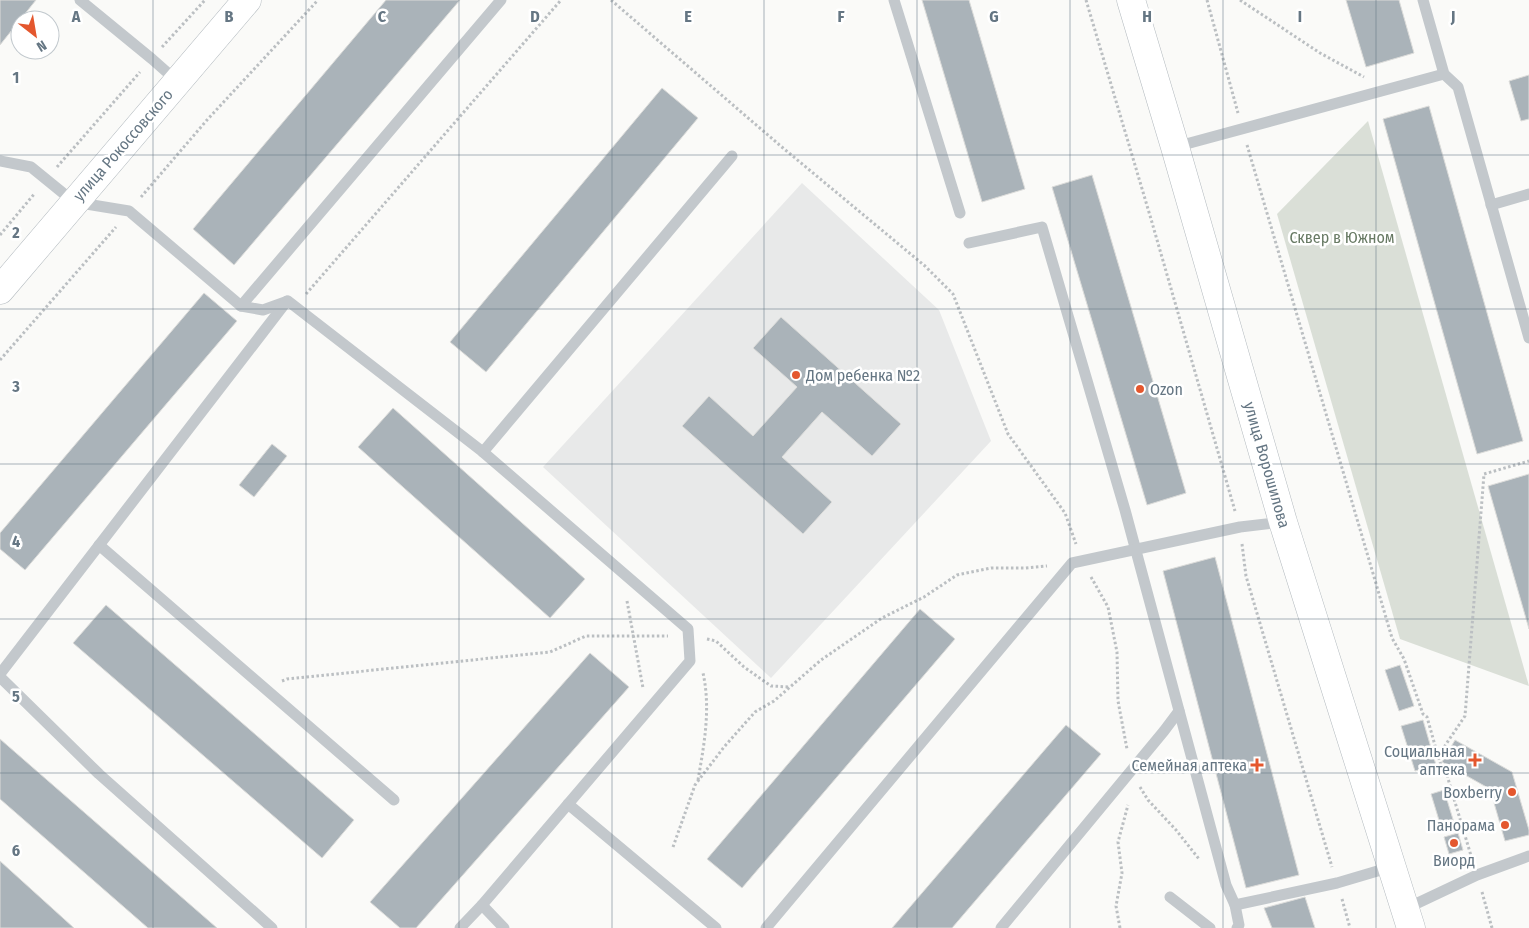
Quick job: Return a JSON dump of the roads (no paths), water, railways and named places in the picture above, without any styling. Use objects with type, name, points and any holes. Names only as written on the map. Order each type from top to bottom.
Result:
[{"type":"main road","name":"улица Рокоссовского","points":[[0,290],[247,0]]},
{"type":"main road","name":"улица Ворошилова","points":[[1131,0],[1283,522],[1408,919]]},
{"type":"lane","points":[[80,0],[178,82]]},
{"type":"lane","points":[[241,306],[500,0]]},
{"type":"lane","points":[[894,0],[960,213]]},
{"type":"lane","points":[[1423,0],[1444,74],[1458,87],[1529,338]]},
{"type":"lane","points":[[1175,147],[1444,74]]},
{"type":"lane","points":[[483,452],[732,156]]},
{"type":"lane","points":[[0,161],[31,167],[74,202],[129,212],[241,306],[263,310],[292,304],[483,452],[688,630],[690,636],[690,660],[482,905],[460,928]]},
{"type":"lane","points":[[1491,205],[1529,194]]},
{"type":"lane","points":[[969,243],[1042,226],[1136,550],[1226,885],[1235,905],[1239,926],[1237,928]]},
{"type":"lane","points":[[272,928],[99,774],[0,676],[99,545],[292,304]]},
{"type":"lane","points":[[766,928],[1077,562],[1240,527],[1283,522]]},
{"type":"lane","points":[[99,545],[394,800]]},
{"type":"lane","points":[[1001,928],[1179,711]]},
{"type":"lane","points":[[568,804],[716,928]]},
{"type":"lane","points":[[1408,919],[1477,875],[1529,856]]},
{"type":"lane","points":[[1235,905],[1337,883],[1391,867]]},
{"type":"lane","points":[[1170,897],[1210,928]]},
{"type":"lane","points":[[482,905],[504,928]]},
{"type":"place","name":"Дом ребенка №2","points":[[796,375]]},
{"type":"place","name":"Ozon","points":[[1140,389]]},
{"type":"place","name":"Социальная аптека","points":[[1475,760]]},
{"type":"place","name":"Семейная аптека","points":[[1257,765]]},
{"type":"place","name":"Boxberry","points":[[1512,792]]},
{"type":"place","name":"Панорама","points":[[1505,825]]},
{"type":"place","name":"Виорд","points":[[1454,843]]},
{"type":"park label","name":"Сквер в Южном","points":[[1342,237]]}]
